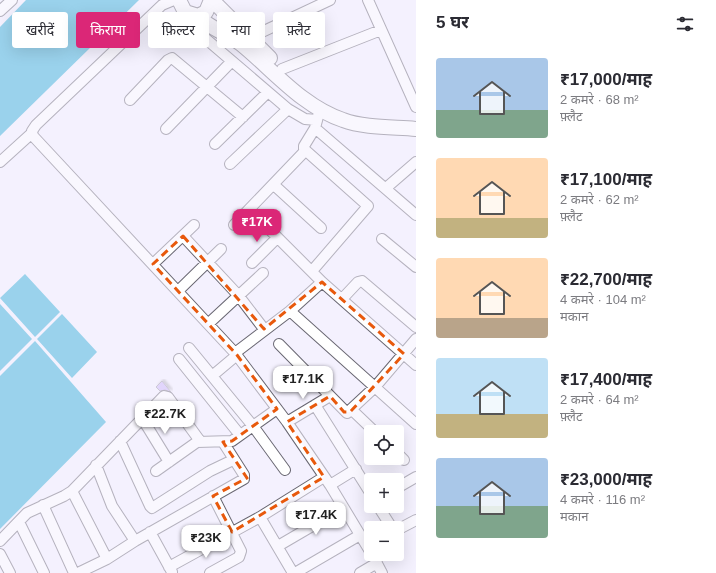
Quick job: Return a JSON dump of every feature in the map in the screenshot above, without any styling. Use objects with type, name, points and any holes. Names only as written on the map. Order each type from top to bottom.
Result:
[{"type":"highway","points":[[179,0],[182,9],[188,12]]},
{"type":"highway","points":[[206,12],[212,0],[224,12]]},
{"type":"highway","points":[[209,26],[239,43],[299,94],[317,119],[333,116],[354,123],[416,129]]},
{"type":"highway","points":[[260,48],[316,98],[342,112],[355,115],[416,121]]},
{"type":"street","points":[[0,12],[12,0]]},
{"type":"street","points":[[0,162],[32,133],[36,125],[162,5],[174,0]]},
{"type":"street","points":[[265,30],[330,0]]},
{"type":"street","points":[[368,0],[416,107]]},
{"type":"street","points":[[282,69],[381,30]]},
{"type":"street","points":[[209,41],[288,109],[305,119],[317,119],[386,188],[415,213]]},
{"type":"street","points":[[130,100],[170,58],[174,59],[243,117]]},
{"type":"street","points":[[166,129],[208,88],[232,61]]},
{"type":"street","points":[[215,144],[268,92]]},
{"type":"street","points":[[230,164],[288,109]]},
{"type":"street","points":[[312,271],[368,206],[305,151],[304,146],[317,119]]},
{"type":"street","points":[[32,133],[36,140],[236,354],[287,422],[327,481],[364,541]]},
{"type":"street","points":[[234,225],[305,151]]},
{"type":"street","points":[[386,188],[416,162]]},
{"type":"street","points":[[274,185],[321,228]]},
{"type":"street","points":[[250,210],[322,282],[416,365]]},
{"type":"street","points":[[153,264],[194,225]]},
{"type":"street","points":[[183,236],[238,295],[264,329]]},
{"type":"street","points":[[252,263],[277,238]]},
{"type":"street","points":[[382,239],[416,267]]},
{"type":"street","points":[[178,291],[221,249]]},
{"type":"street","points":[[208,324],[263,273]]},
{"type":"street","points":[[342,299],[358,282],[362,281],[416,327]]},
{"type":"street","points":[[212,376],[264,329],[290,310],[322,282]]},
{"type":"street","points":[[290,310],[416,424]]},
{"type":"street","points":[[278,344],[344,412],[347,413],[376,387],[416,339]]},
{"type":"street","points":[[189,348],[253,426],[285,470]]},
{"type":"street","points":[[179,358],[240,435]]},
{"type":"street","points":[[0,540],[27,512],[43,506],[72,491],[162,398],[167,396],[200,441]]},
{"type":"street","points":[[287,422],[330,396]]},
{"type":"street","points":[[315,405],[364,482]]},
{"type":"street","points":[[156,471],[200,441],[230,441],[277,409]]},
{"type":"street","points":[[352,410],[368,425]]},
{"type":"street","points":[[142,418],[169,462]]},
{"type":"street","points":[[120,441],[152,508],[210,471],[233,460]]},
{"type":"street","points":[[78,573],[107,559],[150,532],[245,478],[244,474],[233,460],[223,442]]},
{"type":"street","points":[[96,465],[112,506],[135,541]]},
{"type":"street","points":[[150,532],[170,570],[232,532],[327,481],[356,469]]},
{"type":"street","points":[[404,484],[416,477]]},
{"type":"street","points":[[72,491],[107,559]]},
{"type":"street","points":[[210,573],[240,555],[241,551],[212,496]]},
{"type":"street","points":[[43,506],[74,573]]},
{"type":"street","points":[[278,546],[343,508]]},
{"type":"street","points":[[260,517],[294,573],[360,535]]},
{"type":"street","points":[[404,526],[416,520]]},
{"type":"street","points":[[19,522],[44,573]]},
{"type":"street","points":[[0,554],[10,573]]},
{"type":"street","points":[[360,573],[367,561]]},
{"type":"street","points":[[376,561],[382,573]]},
{"type":"highlighted area","points":[[183,236],[264,329],[322,282],[404,354],[350,412],[344,412],[330,396],[287,422],[324,477],[232,532],[213,496],[247,478],[223,442],[232,441],[277,409],[237,355],[153,264]]},
{"type":"water","points":[[26,0],[139,0],[127,12],[76,12],[76,48],[90,48],[0,136],[0,27],[12,15],[12,48],[68,48],[68,12],[14,12]]},
{"type":"water","points":[[25,274],[60,312],[35,337],[0,298]]},
{"type":"water","points":[[0,304],[32,339],[0,371]]},
{"type":"water","points":[[62,314],[97,352],[72,378],[37,339]]},
{"type":"water","points":[[35,341],[106,422],[0,529],[0,376]]},
{"type":"building","points":[[162,381],[171,392],[165,390],[160,391],[156,387]]}]
